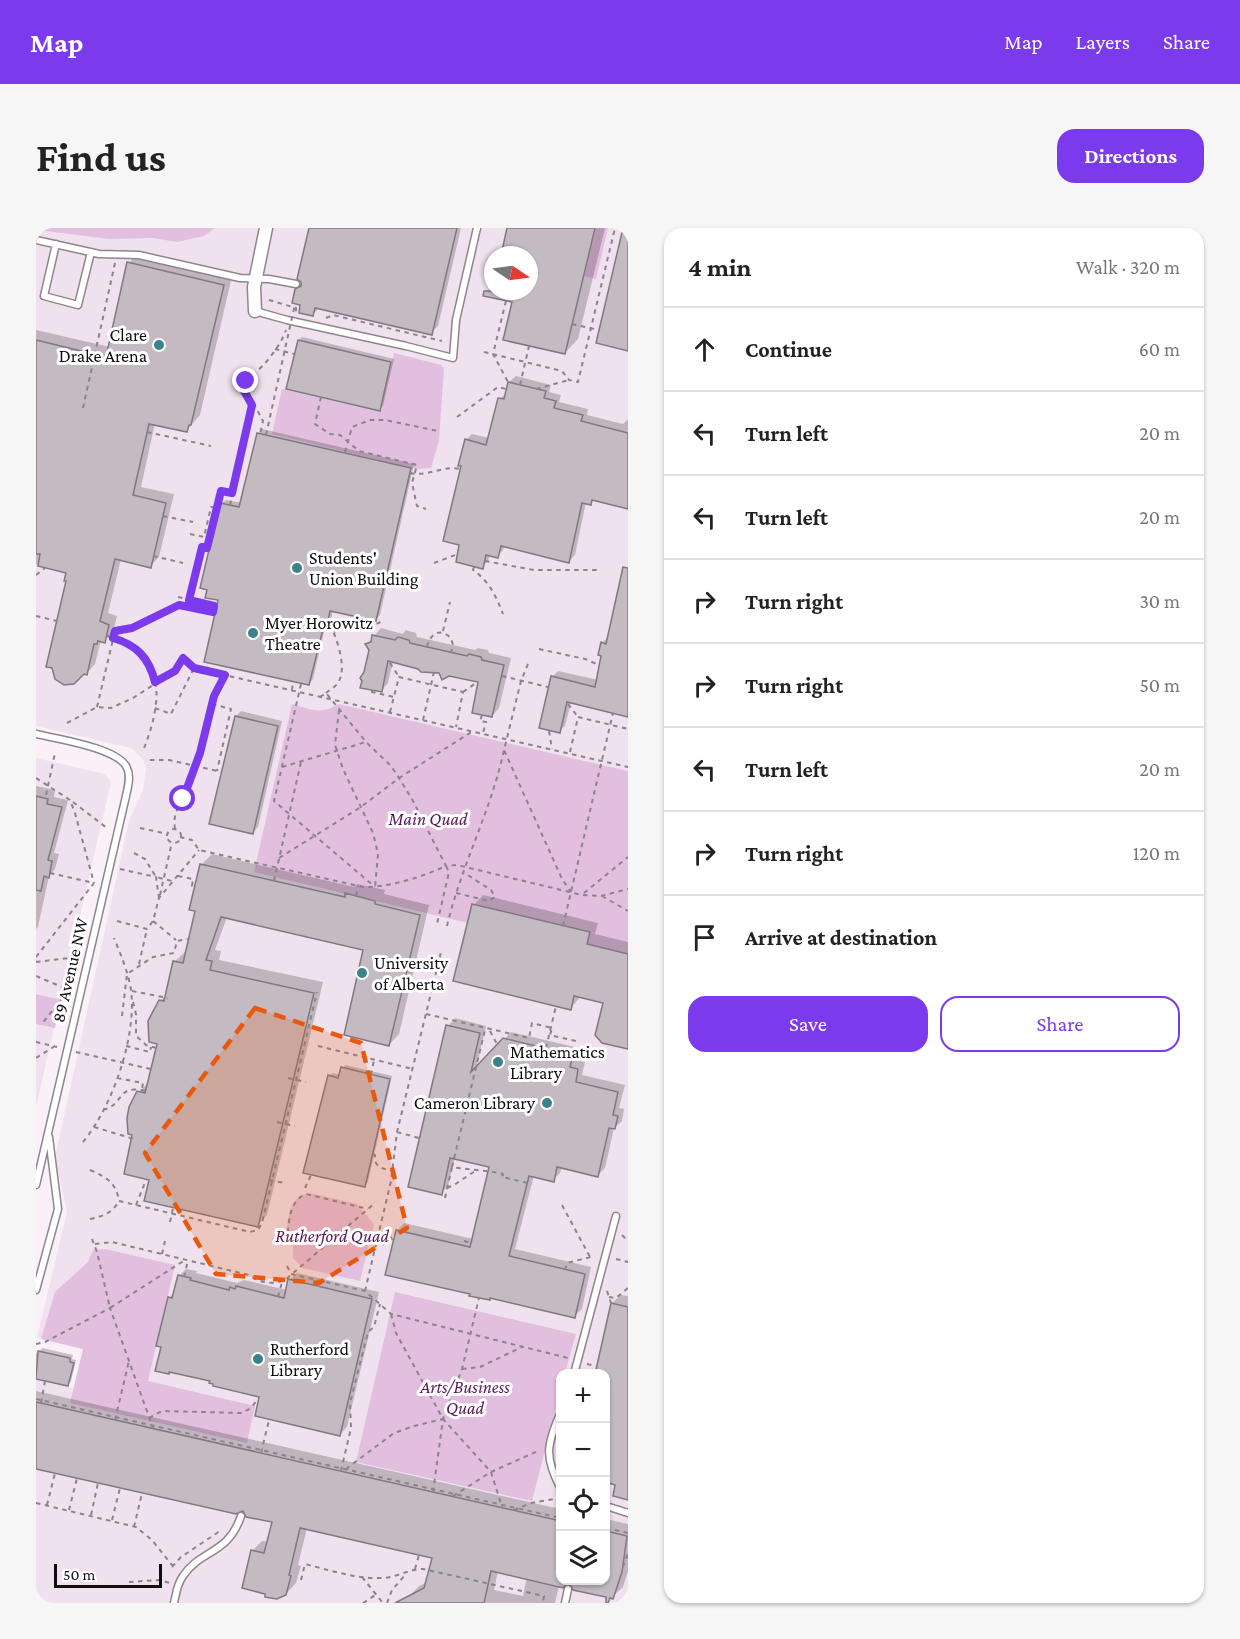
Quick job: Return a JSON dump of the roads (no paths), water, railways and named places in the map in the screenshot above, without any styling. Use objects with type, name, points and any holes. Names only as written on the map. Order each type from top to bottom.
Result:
[{"type":"street","points":[[255,311],[253,298],[255,277],[266,228]]},
{"type":"lane","points":[[255,311],[453,358],[456,320],[477,228]]},
{"type":"lane","points":[[36,240],[91,252],[139,255],[240,278],[255,277],[296,284]]},
{"type":"lane","points":[[56,244],[44,296],[78,304],[91,252]]},
{"type":"lane","name":"89 Avenue NW","points":[[36,734],[113,753],[124,762],[129,774],[126,796],[36,1185]]},
{"type":"lane","points":[[36,1290],[58,1209],[48,1131]]},
{"type":"lane","points":[[575,1369],[616,1216]]},
{"type":"lane","points":[[556,1477],[549,1462],[548,1448],[558,1423]]},
{"type":"lane","points":[[610,1507],[628,1513]]},
{"type":"lane","points":[[174,1603],[182,1576],[228,1541],[241,1516]]},
{"type":"lane","points":[[565,1603],[568,1589]]},
{"type":"place","name":"Clare Drake Arena","points":[[159,345]]},
{"type":"place","name":"Students' Union Building","points":[[297,568]]},
{"type":"place","name":"Myer Horowitz Theatre","points":[[253,633]]},
{"type":"place","name":"University of Alberta","points":[[362,973]]},
{"type":"place","name":"Mathematics Library","points":[[498,1062]]},
{"type":"place","name":"Cameron Library","points":[[547,1103]]},
{"type":"place","name":"Rutherford Library","points":[[258,1359]]},
{"type":"park label","name":"Main Quad","points":[[428,819]]},
{"type":"park label","name":"Rutherford Quad","points":[[332,1236]]},
{"type":"park label","name":"Arts/Business Quad","points":[[465,1397]]}]
